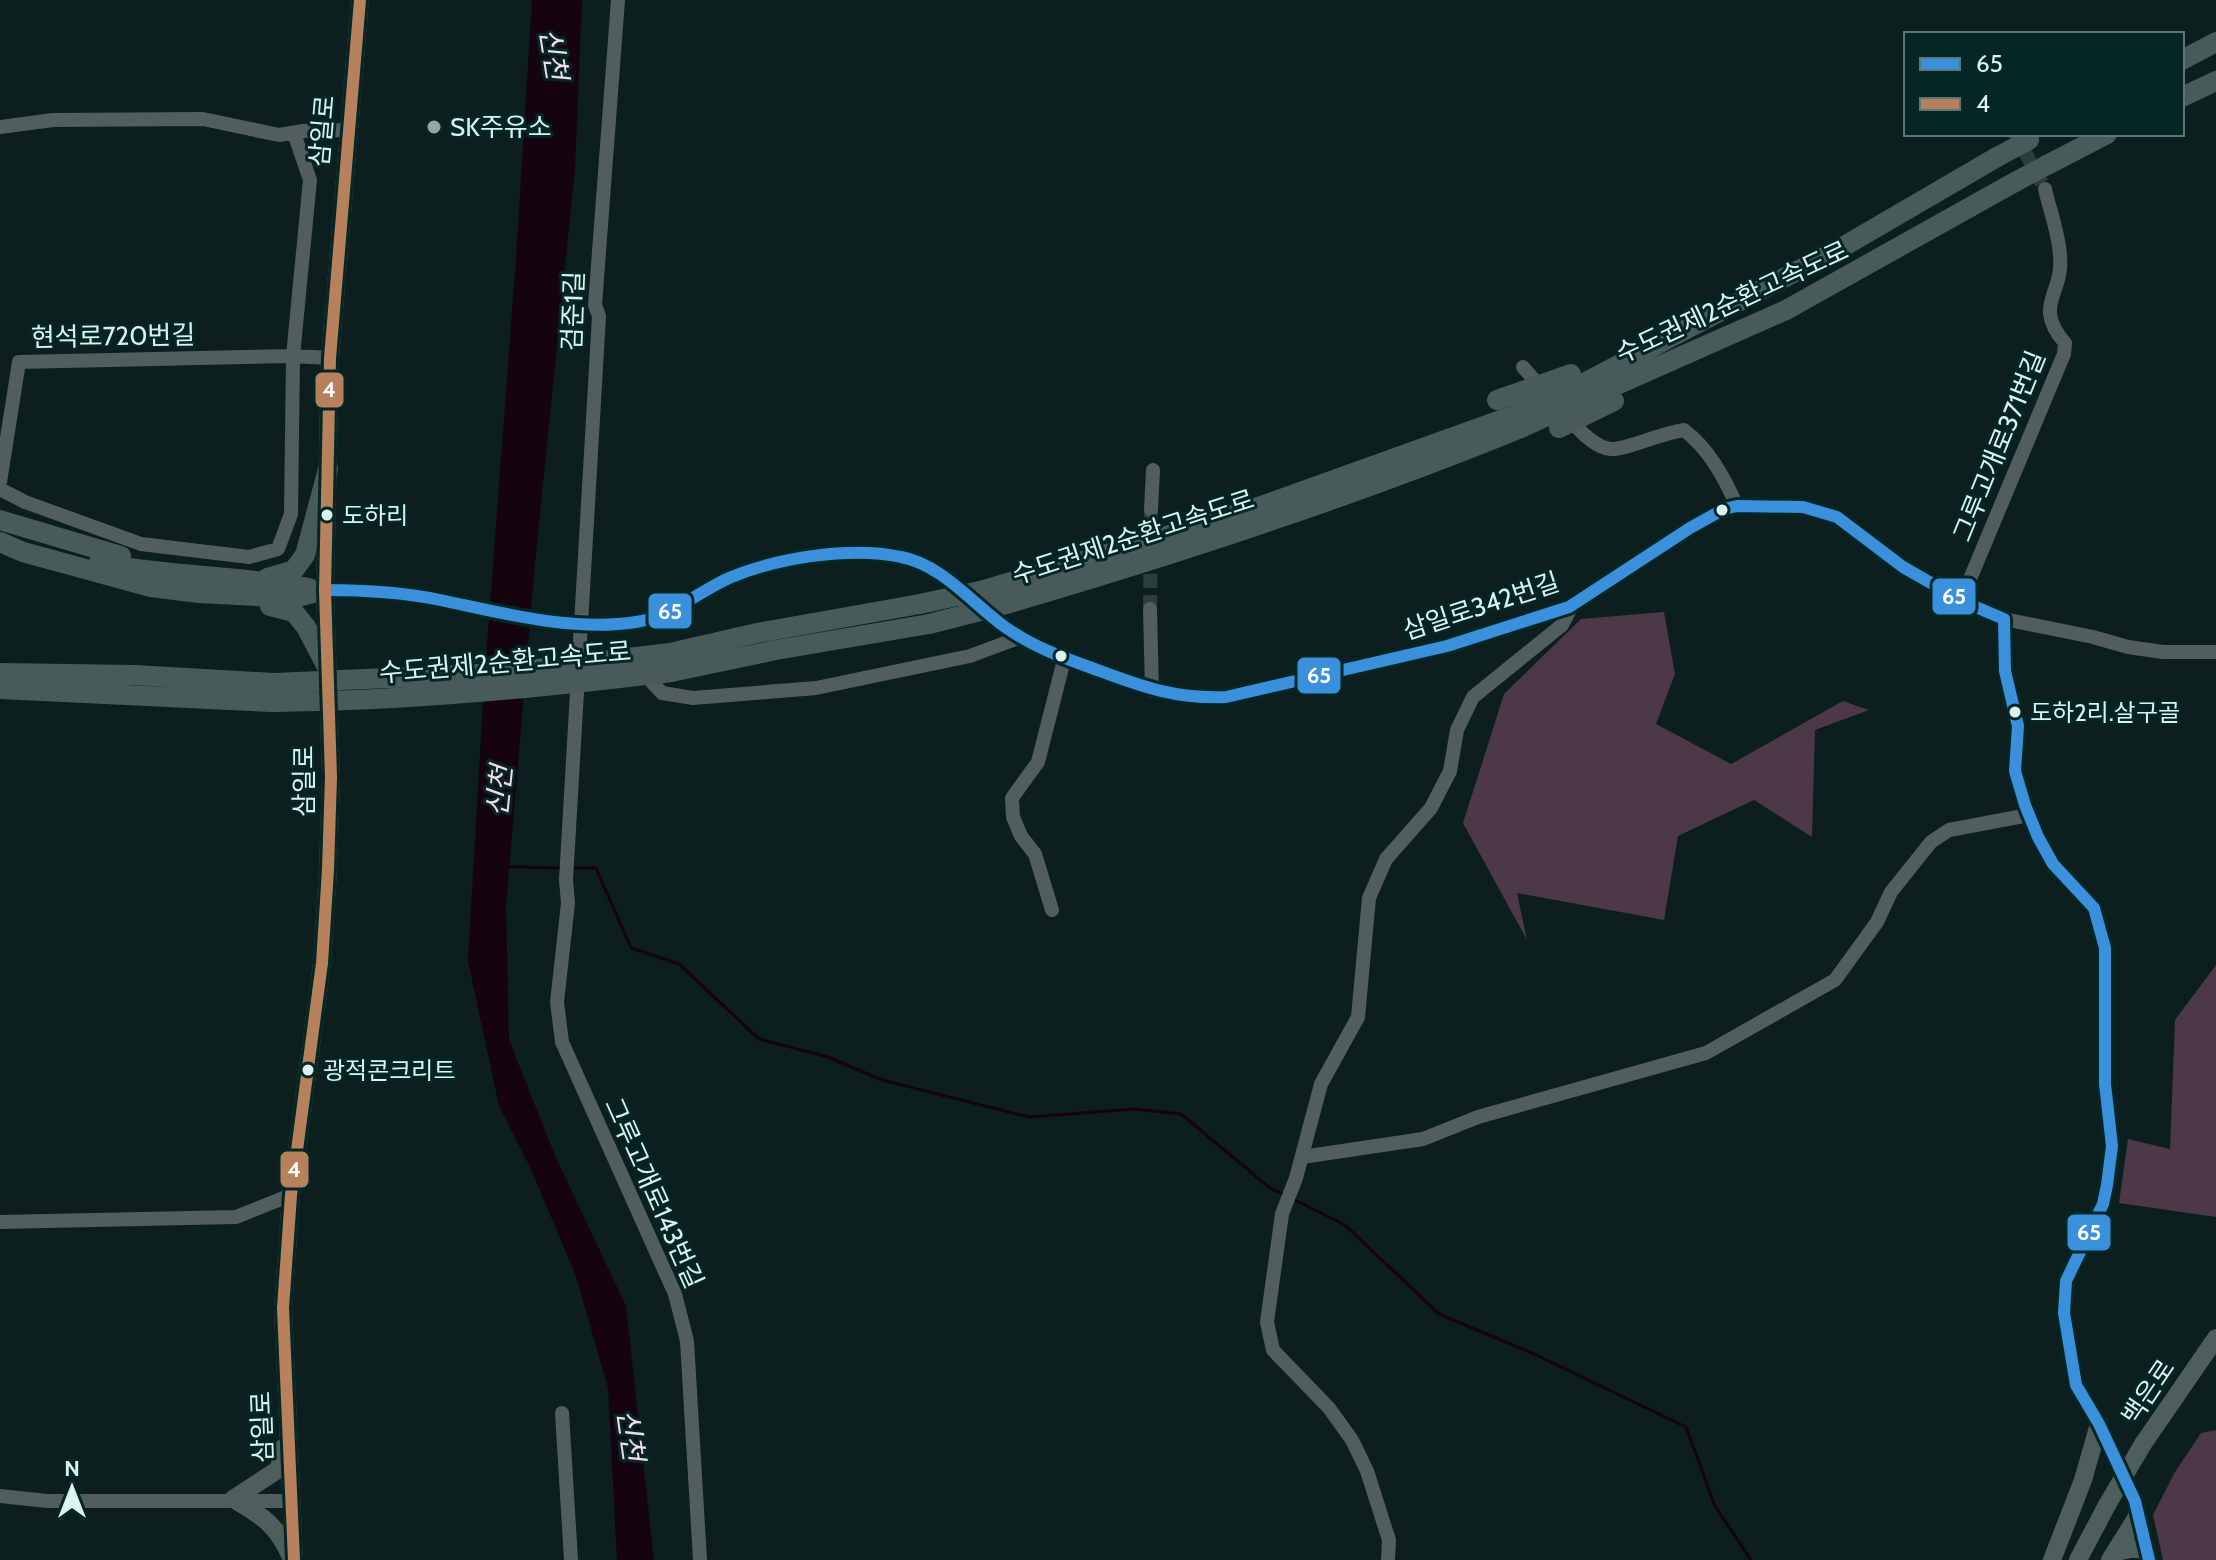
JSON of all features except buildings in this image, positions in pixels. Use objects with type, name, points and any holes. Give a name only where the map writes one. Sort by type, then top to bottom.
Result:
[{"type":"highway","points":[[2184,59],[2216,42]]},
{"type":"highway","points":[[2184,96],[2216,81]]},
{"type":"highway","name":"수도권제2순환고속도로","points":[[0,689],[273,692],[670,663],[776,650],[929,624],[996,607],[1076,584],[1423,468],[1590,389],[1786,310],[2103,136]]},
{"type":"highway","name":"수도권제2순환고속도로","points":[[1590,389],[2034,137]]},
{"type":"highway","points":[[1497,400],[1590,389]]},
{"type":"highway","points":[[1559,428],[1590,389]]},
{"type":"highway","name":"수도권제2순환고속도로","points":[[670,663],[757,633],[980,591],[1144,543],[1518,421]]},
{"type":"highway","points":[[0,542],[23,552],[151,587],[274,577],[294,570],[305,555],[328,469]]},
{"type":"highway","points":[[1144,543],[1303,484]]},
{"type":"highway","points":[[0,520],[294,612],[306,627],[326,665]]},
{"type":"highway","points":[[0,531],[35,546],[102,564],[195,583],[293,598],[325,590]]},
{"type":"highway","points":[[1076,584],[1266,536]]},
{"type":"highway","points":[[0,555],[68,577],[115,579]]},
{"type":"highway","points":[[230,580],[269,581],[325,590]]},
{"type":"highway","points":[[0,665],[135,675]]},
{"type":"highway","name":"수도권제2순환고속도로","points":[[0,673],[135,675],[273,692]]},
{"type":"main road","name":"삼일로","points":[[293,1560],[283,1308],[291,1195],[317,1005],[327,885],[331,777],[325,590],[330,358],[360,0]]},
{"type":"main road","name":"백은로","points":[[2078,1560],[2143,1444],[2216,1338]]},
{"type":"main road","points":[[2052,1560],[2083,1480],[2099,1424]]},
{"type":"main road","points":[[288,1426],[279,1469],[233,1499],[266,1520],[281,1535],[293,1560]]},
{"type":"main road","points":[[2113,1556],[2138,1515]]},
{"type":"main road","points":[[2113,1556],[2136,1548],[2148,1556]]},
{"type":"street","name":"검준1길","points":[[569,850],[577,624],[599,316],[595,305],[618,0]]},
{"type":"street","points":[[0,127],[53,120],[203,119],[279,135],[347,130]]},
{"type":"street","points":[[0,489],[25,502],[141,544],[249,557],[278,549],[291,514],[293,356],[310,180],[294,133]]},
{"type":"street","name":"그루고개로371번길","points":[[1964,602],[1970,579],[2064,354],[2065,343],[2053,329],[2049,315],[2051,295],[2060,273],[2060,255],[2045,189]]},
{"type":"street","name":"현석로720번길","points":[[0,482],[19,362],[293,356],[330,358]]},
{"type":"street","points":[[1523,367],[1575,426],[1602,447],[1613,450],[1666,432],[1684,430],[1698,441],[1726,482],[1737,506]]},
{"type":"street","points":[[1151,510],[1153,470]]},
{"type":"street","name":"삼일로342번길","points":[[325,590],[360,590],[445,601],[577,624],[633,623],[651,619],[727,579],[779,563],[852,553],[902,557],[934,571],[1021,637],[1064,660],[1152,691],[1204,697],[1226,697],[1272,688],[1447,646],[1518,625],[1573,604],[1690,528],[1724,509],[1737,506],[1803,507],[1837,517],[1903,567],[1964,602]]},
{"type":"street","points":[[1964,602],[2004,619],[2128,647],[2163,652],[2216,652]]},
{"type":"street","points":[[1388,1560],[1389,1540],[1367,1471],[1352,1440],[1329,1408],[1273,1350],[1267,1322],[1282,1214],[1296,1178],[1321,1084],[1358,1017],[1369,898],[1386,859],[1431,808],[1450,771],[1457,730],[1473,697],[1562,625],[1573,604]]},
{"type":"street","points":[[1150,609],[1152,691]]},
{"type":"street","points":[[2004,619],[2003,656],[2018,726],[2015,771],[2038,837],[2053,864],[2094,908],[2105,948],[2105,1084],[2112,1146],[2103,1204],[2066,1281],[2064,1313],[2076,1385],[2099,1424],[2135,1501],[2148,1556]]},
{"type":"street","points":[[650,680],[662,693],[693,698],[816,688],[970,656],[1021,637]]},
{"type":"street","points":[[1052,910],[1035,854],[1021,836],[1013,817],[1012,798],[1038,762],[1064,660]]},
{"type":"street","points":[[1302,1157],[1423,1139],[1478,1117],[1706,1053],[1835,980],[1877,922],[1891,892],[1931,842],[1949,830],[2029,815]]},
{"type":"street","name":"그루고개로143번길","points":[[569,850],[566,880],[568,903],[557,1002],[562,1042],[675,1294],[687,1341],[700,1560]]},
{"type":"street","points":[[0,1222],[236,1217],[291,1195]]},
{"type":"street","points":[[562,1413],[571,1560]]},
{"type":"street","points":[[0,1496],[47,1501],[291,1501]]},
{"type":"shaded area","points":[[1664,612],[1675,674],[1656,724],[1731,764],[1843,701],[1869,710],[1815,730],[1812,837],[1754,800],[1678,836],[1664,920],[1517,893],[1527,940],[1463,823],[1504,694],[1581,619]]},
{"type":"shaded area","points":[[2216,965],[2216,1217],[2119,1203],[2128,1139],[2170,1149],[2175,1020]]},
{"type":"shaded area","points":[[2216,1430],[2216,1560],[2163,1560],[2153,1515],[2175,1472],[2201,1433]]},
{"type":"water","name":"신천","points":[[532,0],[582,0],[575,168],[535,563],[506,905],[509,1040],[556,1158],[626,1306],[654,1560],[617,1560],[608,1388],[576,1276],[530,1167],[499,1106],[468,961]]},
{"type":"waterway","points":[[507,867],[563,868]]},
{"type":"waterway","points":[[571,868],[596,868],[631,948],[679,964],[759,1039],[828,1057],[882,1080],[1029,1117],[1135,1109],[1181,1114],[1270,1188],[1283,1194]]},
{"type":"waterway","points":[[1293,1199],[1345,1225],[1439,1314],[1534,1354],[1686,1427],[1715,1506],[1751,1560]]},
{"type":"tunnel","points":[[2016,136],[2045,189]]},
{"type":"tunnel","points":[[1150,609],[1151,510]]},
{"type":"transit line","name":"4","points":[[294,1560],[283,1308],[291,1195],[322,963],[328,870],[331,777],[325,590],[330,358],[360,0]]},
{"type":"transit line","name":"65","points":[[325,590],[397,593],[538,620],[612,624],[661,615],[729,578],[769,565],[814,556],[881,554],[916,561],[930,568],[1005,627],[1058,655],[1158,690],[1190,696],[1226,697],[1447,646],[1569,607],[1724,509],[1737,506],[1803,507],[1837,517],[1903,567],[1964,602],[2004,619],[2005,671],[2018,726],[2015,771],[2025,805],[2053,864],[2094,908],[2105,948],[2105,1084],[2112,1146],[2103,1204],[2066,1281],[2064,1313],[2076,1385],[2099,1424],[2135,1501],[2149,1560]]},
{"type":"place","name":"SK주유소","points":[[434,127]]},
{"type":"place","name":"도하리","points":[[327,515]]},
{"type":"place","name":"도하2리.살구골","points":[[2015,712]]},
{"type":"place","name":"광적콘크리트","points":[[308,1070]]}]
